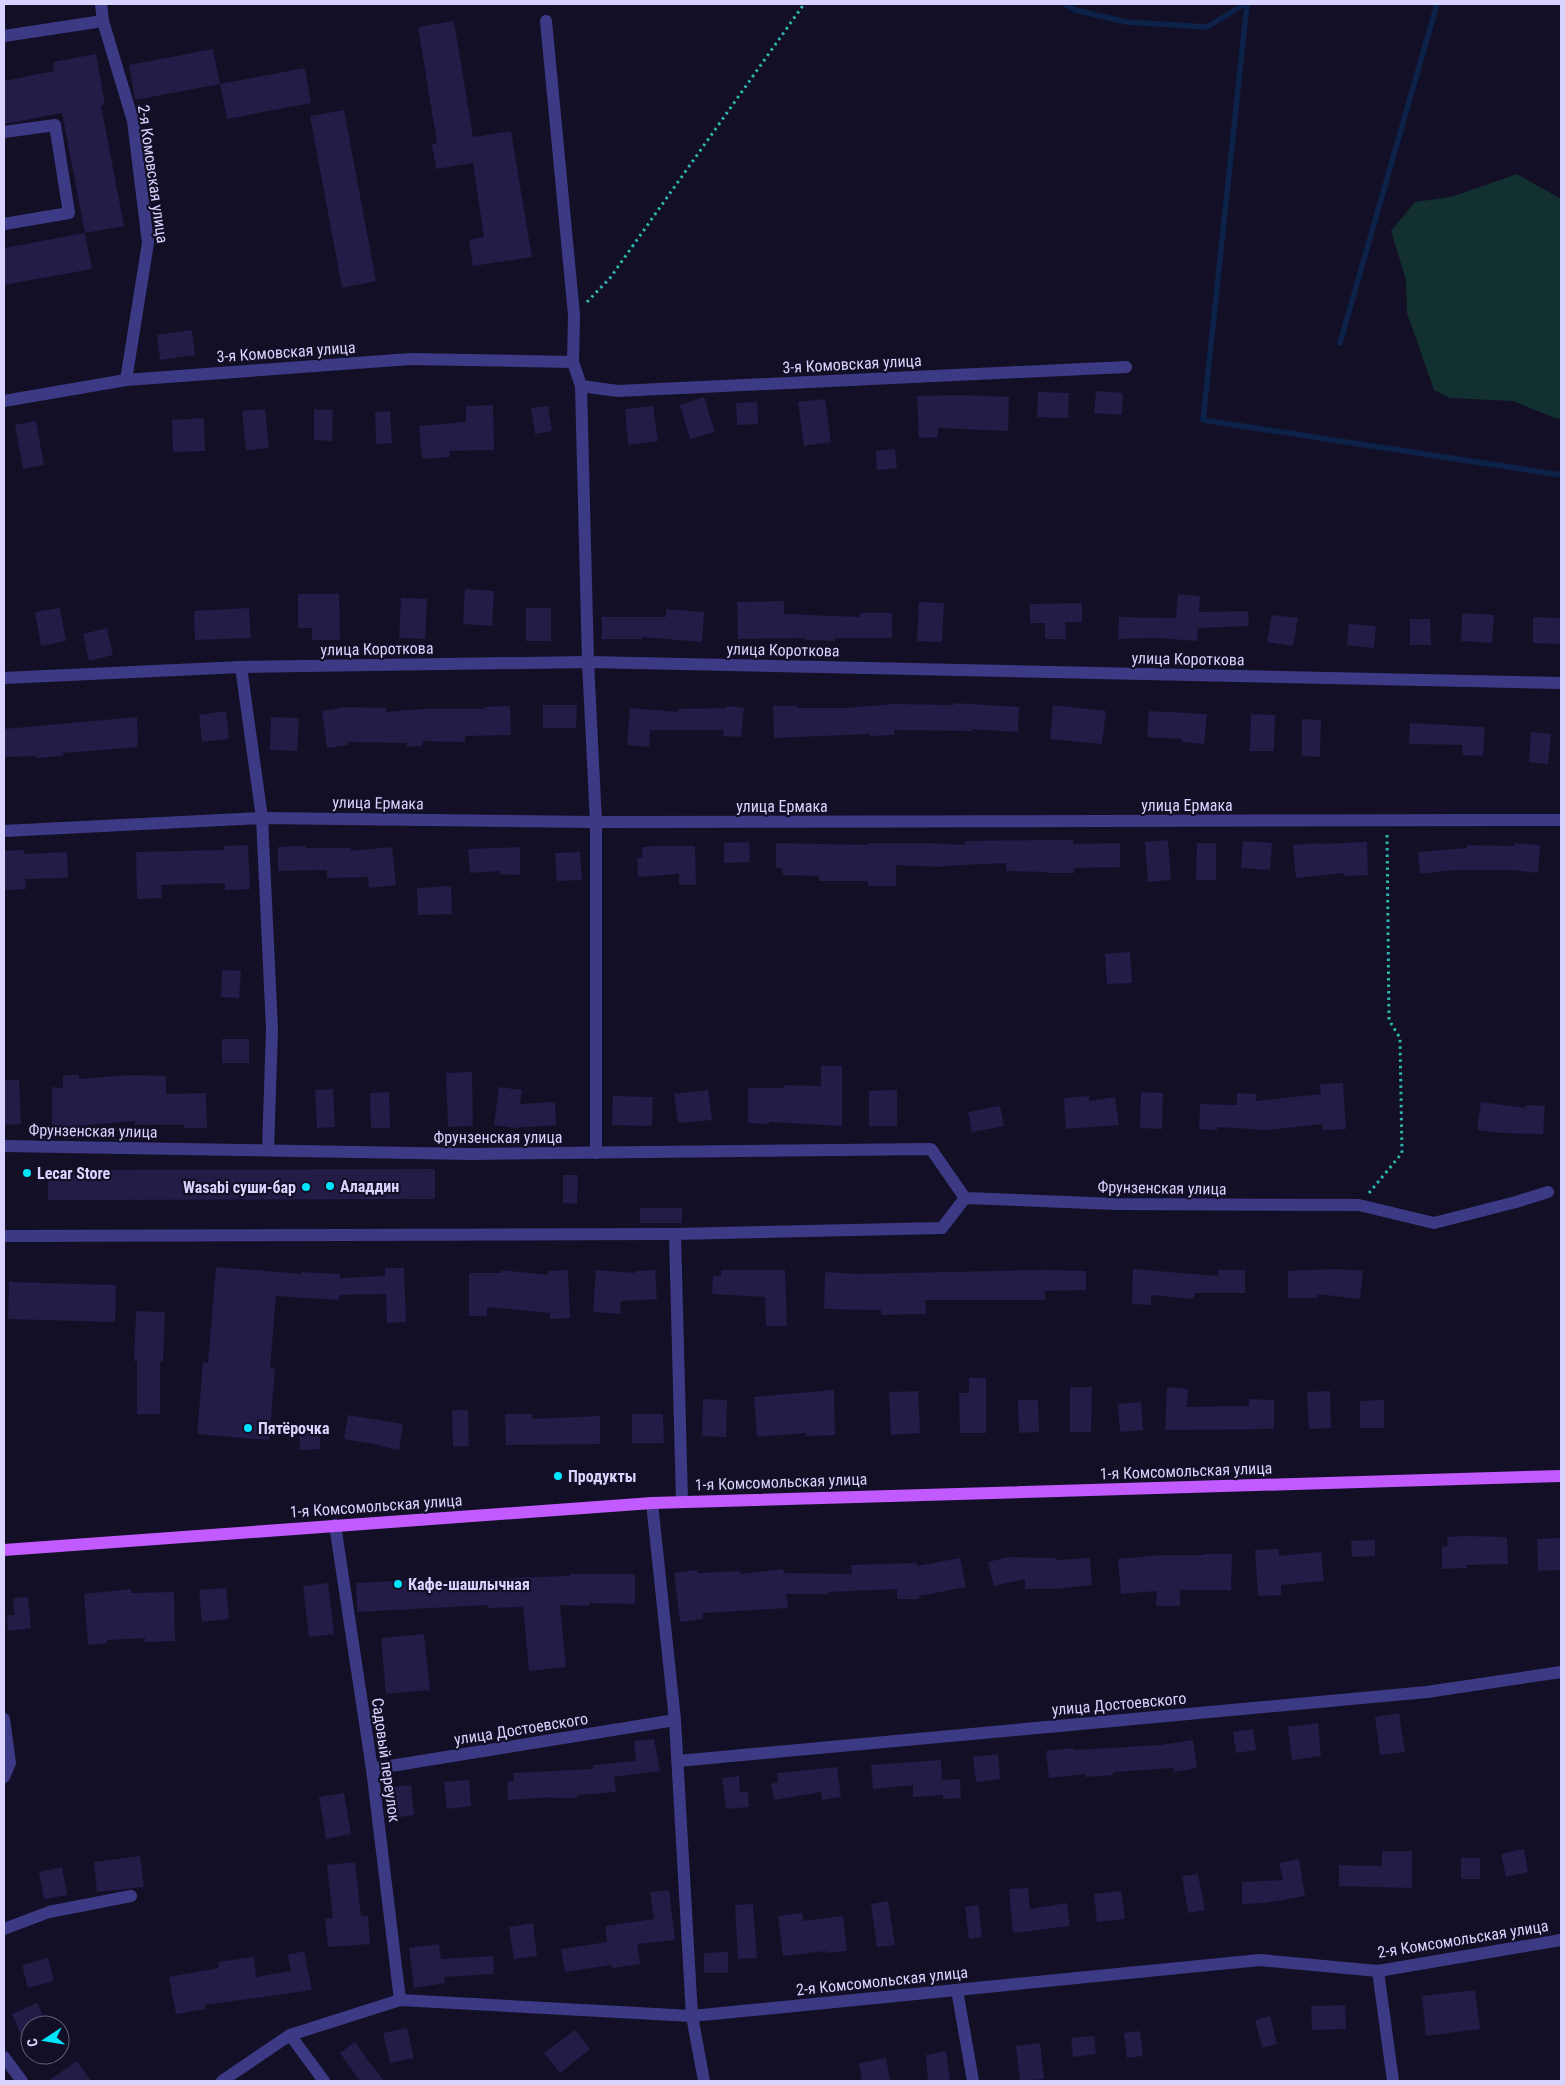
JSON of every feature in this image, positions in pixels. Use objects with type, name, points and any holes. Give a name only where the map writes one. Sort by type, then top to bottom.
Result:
[{"type":"main road","name":"1-я Комсомольская улица","points":[[4,1550],[682,1501],[1561,1476]]},
{"type":"street","name":"2-я Комовская улица","points":[[101,4],[104,21],[133,122],[148,243],[126,380]]},
{"type":"street","points":[[4,36],[104,21]]},
{"type":"street","points":[[546,21],[574,315],[573,362],[581,386],[588,662],[596,822],[596,1154]]},
{"type":"street","points":[[4,132],[55,125],[69,213],[4,224]]},
{"type":"street","name":"3-я Комовская улица","points":[[4,400],[126,380],[410,359],[573,362]]},
{"type":"street","name":"3-я Комовская улица","points":[[581,386],[618,391],[1126,367]]},
{"type":"street","name":"улица Короткова","points":[[4,678],[241,667],[588,662],[1561,683]]},
{"type":"street","points":[[241,667],[262,818],[272,1029],[268,1150]]},
{"type":"street","name":"улица Ермака","points":[[4,831],[262,818],[596,822],[1561,820]]},
{"type":"street","name":"Фрунзенская улица","points":[[4,1146],[471,1154],[596,1154],[931,1148],[966,1198],[1116,1204],[1359,1205],[1434,1224],[1548,1192]]},
{"type":"street","points":[[4,1236],[675,1234],[942,1228],[966,1198]]},
{"type":"street","points":[[675,1234],[682,1501]]},
{"type":"street","points":[[652,1503],[675,1720],[692,2016],[704,2081]]},
{"type":"street","name":"Садовый переулок","points":[[335,1525],[372,1769],[400,2000]]},
{"type":"street","name":"улица Достоевского","points":[[678,1761],[1418,1693],[1561,1672]]},
{"type":"street","points":[[4,1719],[10,1763],[4,1777]]},
{"type":"street","name":"улица Достоевского","points":[[372,1769],[675,1720]]},
{"type":"street","points":[[4,1929],[49,1912],[131,1896]]},
{"type":"street","name":"2-я Комсомольская улица","points":[[222,2081],[290,2036],[400,2000],[692,2016],[1260,1960],[1378,1971],[1561,1940]]},
{"type":"street","points":[[1378,1971],[1393,2081]]},
{"type":"street","points":[[957,1990],[973,2081]]},
{"type":"street","points":[[290,2036],[324,2081]]},
{"type":"street","points":[[4,2057],[22,2081]]},
{"type":"path","points":[[574,315],[610,278],[804,4]]},
{"type":"path","points":[[1359,1205],[1402,1153],[1400,1038],[1389,1020],[1387,821]]},
{"type":"green space","points":[[1517,174],[1561,199],[1561,419],[1513,401],[1450,398],[1434,390],[1407,313],[1406,280],[1391,231],[1415,202],[1451,197]]},
{"type":"building","points":[[454,21],[473,137],[511,131],[532,257],[473,266],[469,240],[484,237],[473,163],[436,169],[432,144],[437,143],[418,27]]},
{"type":"building","points":[[213,49],[220,84],[135,100],[129,65]]},
{"type":"building","points":[[96,54],[105,105],[101,105],[124,226],[85,233],[62,113],[4,124],[4,81],[54,71],[53,62]]},
{"type":"building","points":[[305,68],[311,103],[227,119],[220,84]]},
{"type":"building","points":[[344,110],[376,281],[342,288],[310,116]]},
{"type":"building","points":[[85,233],[92,269],[4,285],[4,248]]},
{"type":"building","points":[[192,330],[195,355],[160,360],[157,335]]},
{"type":"building","points":[[1096,391],[1123,393],[1122,415],[1094,413]]},
{"type":"building","points":[[1038,392],[1069,393],[1068,418],[1037,417]]},
{"type":"building","points":[[917,396],[1009,397],[1008,431],[938,428],[938,437],[919,438]]},
{"type":"building","points":[[704,397],[715,432],[690,439],[680,405]]},
{"type":"building","points":[[825,399],[831,442],[804,446],[798,402]]},
{"type":"building","points":[[757,402],[758,424],[737,425],[736,403]]},
{"type":"building","points":[[493,405],[494,450],[449,451],[450,457],[422,459],[419,426],[466,422],[466,406]]},
{"type":"building","points":[[548,406],[552,431],[535,434],[531,408]]},
{"type":"building","points":[[653,406],[658,441],[628,445],[625,409]]},
{"type":"building","points":[[265,409],[269,448],[246,450],[242,411]]},
{"type":"building","points":[[314,409],[333,410],[332,441],[314,440]]},
{"type":"building","points":[[390,411],[392,443],[376,444],[375,412]]},
{"type":"building","points":[[204,418],[205,451],[173,452],[172,420]]},
{"type":"building","points":[[36,421],[44,465],[23,469],[15,425]]},
{"type":"building","points":[[895,449],[897,468],[877,470],[876,451]]},
{"type":"building","points":[[465,589],[494,591],[492,626],[463,624]]},
{"type":"building","points":[[298,594],[339,594],[340,640],[312,640],[312,628],[298,628]]},
{"type":"building","points":[[1178,594],[1200,596],[1199,612],[1248,611],[1249,626],[1198,628],[1197,641],[1155,638],[1118,639],[1119,617],[1176,618]]},
{"type":"building","points":[[401,598],[427,599],[425,639],[399,638]]},
{"type":"building","points":[[784,601],[784,614],[860,617],[860,613],[892,613],[892,638],[835,638],[835,641],[805,640],[805,638],[738,639],[737,602]]},
{"type":"building","points":[[919,602],[944,603],[942,642],[917,641]]},
{"type":"building","points":[[1082,603],[1082,622],[1065,622],[1066,639],[1045,639],[1045,623],[1030,623],[1030,604]]},
{"type":"building","points":[[60,608],[66,641],[41,646],[35,612]]},
{"type":"building","points":[[249,608],[251,638],[195,640],[194,611]]},
{"type":"building","points":[[526,608],[551,608],[551,641],[526,641]]},
{"type":"building","points":[[666,609],[704,612],[702,642],[642,637],[642,639],[602,639],[602,617],[666,617]]},
{"type":"building","points":[[1462,613],[1494,615],[1492,643],[1461,641]]},
{"type":"building","points":[[1272,615],[1298,618],[1293,646],[1267,642]]},
{"type":"building","points":[[1533,617],[1561,618],[1561,644],[1533,643]]},
{"type":"building","points":[[1410,619],[1430,619],[1431,645],[1410,645]]},
{"type":"building","points":[[1349,624],[1376,626],[1374,648],[1347,645]]},
{"type":"building","points":[[107,628],[113,655],[89,661],[83,634]]},
{"type":"building","points":[[954,703],[1019,707],[1018,732],[972,729],[972,731],[894,730],[895,735],[870,736],[870,734],[774,738],[773,706],[845,708],[893,704],[954,705]]},
{"type":"building","points":[[543,705],[577,705],[576,728],[543,728]]},
{"type":"building","points":[[1053,705],[1106,711],[1102,744],[1050,739]]},
{"type":"building","points":[[510,706],[511,735],[465,736],[465,742],[422,741],[422,746],[407,747],[407,743],[348,742],[348,745],[327,748],[322,711],[345,707],[386,708],[386,712],[422,709],[485,709],[484,707]]},
{"type":"building","points":[[726,706],[744,708],[741,737],[723,736],[724,730],[650,730],[649,747],[627,745],[630,708],[678,712],[678,709],[726,708]]},
{"type":"building","points":[[226,711],[229,739],[202,742],[199,715]]},
{"type":"building","points":[[1149,711],[1207,714],[1204,744],[1182,742],[1182,739],[1147,737]]},
{"type":"building","points":[[1251,714],[1275,715],[1274,751],[1250,751]]},
{"type":"building","points":[[137,717],[138,747],[63,753],[63,756],[36,758],[36,756],[4,757],[4,729]]},
{"type":"building","points":[[271,717],[299,718],[297,751],[270,750]]},
{"type":"building","points":[[1302,719],[1321,720],[1320,757],[1302,756]]},
{"type":"building","points":[[1410,723],[1485,727],[1483,756],[1462,755],[1462,745],[1409,744]]},
{"type":"building","points":[[1531,732],[1551,734],[1548,764],[1529,762]]},
{"type":"building","points":[[1073,840],[1073,844],[1120,843],[1120,867],[1074,868],[1074,873],[1048,873],[1006,871],[1006,863],[943,867],[896,865],[896,886],[868,886],[868,881],[819,881],[819,876],[782,875],[782,868],[776,868],[776,843],[868,845],[868,843],[927,843],[965,845],[965,841]]},
{"type":"building","points":[[1168,840],[1171,880],[1148,882],[1145,842]]},
{"type":"building","points":[[1243,841],[1272,843],[1270,870],[1241,868]]},
{"type":"building","points":[[749,842],[750,862],[724,863],[724,843]]},
{"type":"building","points":[[1367,842],[1368,875],[1344,876],[1344,873],[1296,878],[1293,845]]},
{"type":"building","points":[[1197,843],[1216,843],[1216,880],[1196,880]]},
{"type":"building","points":[[1514,843],[1540,845],[1538,873],[1512,870],[1454,870],[1420,874],[1418,852],[1467,848],[1467,845],[1514,846]]},
{"type":"building","points":[[248,845],[250,889],[225,890],[225,883],[161,885],[162,898],[137,899],[136,852],[224,850],[224,846]]},
{"type":"building","points":[[306,846],[306,848],[350,848],[350,851],[392,847],[396,885],[369,888],[368,877],[327,878],[327,870],[278,871],[278,847]]},
{"type":"building","points":[[695,846],[696,885],[679,885],[679,874],[638,877],[637,858],[643,858],[642,847]]},
{"type":"building","points":[[520,847],[520,875],[500,874],[500,871],[470,873],[468,849]]},
{"type":"building","points":[[24,850],[25,854],[67,852],[68,878],[25,879],[26,889],[4,890],[5,851]]},
{"type":"building","points":[[580,852],[582,880],[557,881],[555,853]]},
{"type":"building","points":[[451,886],[452,914],[418,915],[417,888]]},
{"type":"building","points":[[1130,952],[1132,983],[1107,984],[1105,954]]},
{"type":"building","points":[[222,970],[241,971],[239,998],[221,997]]},
{"type":"building","points":[[222,1039],[249,1039],[249,1063],[222,1063]]},
{"type":"building","points":[[821,1066],[842,1066],[842,1126],[769,1122],[769,1124],[748,1123],[748,1088],[784,1088],[784,1085],[821,1086]]},
{"type":"building","points":[[472,1072],[473,1126],[448,1127],[446,1073]]},
{"type":"building","points":[[63,1075],[79,1075],[79,1079],[128,1075],[166,1076],[166,1094],[206,1093],[207,1128],[184,1128],[184,1125],[134,1125],[135,1121],[79,1126],[52,1126],[52,1087],[63,1088]]},
{"type":"building","points":[[4,1080],[19,1080],[21,1124],[4,1125]]},
{"type":"building","points":[[1343,1083],[1346,1129],[1323,1130],[1322,1124],[1267,1130],[1217,1127],[1217,1130],[1199,1129],[1200,1104],[1237,1105],[1237,1093],[1257,1094],[1256,1101],[1321,1094],[1320,1084]]},
{"type":"building","points":[[499,1087],[522,1090],[520,1104],[555,1102],[556,1125],[513,1128],[494,1125]]},
{"type":"building","points":[[333,1089],[335,1127],[317,1128],[315,1090]]},
{"type":"building","points":[[708,1090],[712,1120],[678,1123],[674,1094]]},
{"type":"building","points":[[897,1090],[897,1126],[869,1126],[869,1091]]},
{"type":"building","points":[[389,1092],[390,1128],[371,1128],[370,1093]]},
{"type":"building","points":[[1141,1092],[1163,1093],[1162,1129],[1140,1128]]},
{"type":"building","points":[[613,1096],[653,1097],[652,1126],[612,1125]]},
{"type":"building","points":[[1089,1096],[1089,1101],[1115,1097],[1119,1125],[1066,1129],[1064,1098]]},
{"type":"building","points":[[1481,1102],[1525,1108],[1526,1105],[1545,1106],[1543,1134],[1499,1133],[1477,1130]]},
{"type":"building","points":[[1000,1106],[1004,1126],[972,1132],[968,1112]]},
{"type":"building","points":[[435,1169],[435,1199],[48,1200],[48,1170]]},
{"type":"building","points":[[563,1175],[578,1175],[577,1204],[563,1203]]},
{"type":"building","points":[[640,1208],[682,1208],[682,1223],[640,1223]]},
{"type":"building","points":[[216,1267],[302,1274],[302,1272],[340,1274],[340,1278],[385,1276],[385,1268],[404,1268],[406,1322],[387,1323],[386,1294],[339,1295],[339,1300],[276,1296],[270,1368],[275,1369],[269,1440],[197,1434],[203,1362],[208,1363]]},
{"type":"building","points":[[1133,1269],[1218,1276],[1218,1270],[1245,1270],[1245,1293],[1195,1293],[1194,1299],[1151,1295],[1151,1305],[1132,1304]]},
{"type":"building","points":[[1336,1269],[1363,1271],[1360,1299],[1317,1294],[1317,1298],[1288,1298],[1288,1271]]},
{"type":"building","points":[[501,1270],[548,1275],[547,1271],[568,1270],[570,1318],[550,1319],[550,1313],[487,1307],[487,1316],[469,1316],[469,1273],[501,1273]]},
{"type":"building","points":[[596,1270],[635,1273],[635,1271],[655,1270],[657,1299],[621,1301],[620,1314],[593,1312]]},
{"type":"building","points":[[721,1270],[785,1270],[787,1326],[766,1326],[765,1297],[712,1294],[713,1276],[721,1276]]},
{"type":"building","points":[[1044,1270],[1086,1271],[1086,1290],[1045,1291],[1045,1300],[925,1300],[926,1314],[881,1315],[881,1310],[824,1309],[825,1272],[857,1274]]},
{"type":"building","points":[[9,1282],[116,1285],[115,1322],[8,1319]]},
{"type":"building","points":[[136,1311],[165,1312],[163,1362],[160,1362],[160,1414],[137,1414],[137,1361],[134,1361]]},
{"type":"building","points":[[969,1378],[986,1378],[986,1433],[960,1433],[959,1393],[969,1393]]},
{"type":"building","points":[[1070,1387],[1092,1387],[1091,1432],[1070,1432]]},
{"type":"building","points":[[1167,1387],[1188,1389],[1187,1407],[1249,1406],[1249,1399],[1274,1400],[1274,1429],[1165,1430]]},
{"type":"building","points":[[834,1390],[835,1435],[806,1436],[806,1433],[757,1437],[754,1397]]},
{"type":"building","points":[[918,1391],[920,1433],[891,1435],[889,1392]]},
{"type":"building","points":[[1330,1391],[1331,1428],[1309,1429],[1307,1392]]},
{"type":"building","points":[[703,1399],[727,1400],[726,1437],[702,1436]]},
{"type":"building","points":[[1018,1400],[1038,1400],[1039,1432],[1019,1433]]},
{"type":"building","points":[[1384,1400],[1384,1428],[1360,1428],[1360,1401]]},
{"type":"building","points":[[1141,1402],[1143,1430],[1120,1432],[1118,1404]]},
{"type":"building","points":[[452,1410],[468,1410],[469,1446],[453,1447]]},
{"type":"building","points":[[505,1414],[532,1414],[533,1419],[600,1416],[600,1444],[506,1445]]},
{"type":"building","points":[[632,1414],[663,1414],[664,1443],[632,1443]]},
{"type":"building","points":[[348,1415],[403,1424],[399,1450],[344,1439]]},
{"type":"building","points":[[320,1425],[320,1449],[300,1450],[299,1426]]},
{"type":"building","points":[[1447,1537],[1507,1537],[1508,1564],[1466,1565],[1467,1568],[1442,1569],[1442,1547],[1448,1546]]},
{"type":"building","points":[[1561,1538],[1561,1570],[1538,1571],[1537,1539]]},
{"type":"building","points":[[1375,1540],[1375,1556],[1352,1557],[1351,1541]]},
{"type":"building","points":[[1279,1549],[1279,1556],[1321,1552],[1324,1581],[1281,1585],[1281,1595],[1258,1596],[1255,1550]]},
{"type":"building","points":[[1232,1554],[1231,1590],[1180,1590],[1180,1606],[1156,1606],[1157,1591],[1121,1594],[1118,1559],[1161,1555]]},
{"type":"building","points":[[1008,1557],[1056,1558],[1056,1560],[1090,1558],[1092,1585],[1055,1589],[1025,1589],[1025,1579],[994,1586],[988,1562]]},
{"type":"building","points":[[960,1558],[966,1587],[919,1596],[919,1599],[897,1599],[897,1589],[828,1592],[828,1594],[786,1594],[788,1608],[702,1613],[703,1619],[680,1622],[674,1573],[697,1570],[698,1573],[740,1571],[740,1574],[783,1569],[784,1573],[852,1574],[851,1565],[917,1563],[917,1566]]},
{"type":"building","points":[[570,1574],[635,1574],[635,1604],[589,1603],[589,1606],[560,1605],[566,1667],[529,1671],[523,1607],[488,1608],[488,1605],[357,1612],[356,1583],[410,1580],[476,1581],[476,1579],[570,1576]]},
{"type":"building","points":[[328,1583],[334,1634],[309,1637],[303,1586]]},
{"type":"building","points":[[226,1588],[229,1619],[202,1622],[199,1590]]},
{"type":"building","points":[[131,1589],[131,1593],[174,1592],[175,1641],[145,1642],[145,1638],[107,1640],[107,1643],[88,1645],[84,1594]]},
{"type":"building","points":[[28,1597],[31,1628],[8,1631],[7,1615],[14,1615],[13,1598]]},
{"type":"building","points":[[424,1634],[430,1690],[386,1694],[381,1638]]},
{"type":"building","points":[[1399,1713],[1405,1752],[1380,1755],[1375,1717]]},
{"type":"building","points":[[1318,1723],[1321,1756],[1292,1760],[1288,1727]]},
{"type":"building","points":[[1253,1729],[1256,1750],[1236,1753],[1233,1732]]},
{"type":"building","points":[[654,1739],[660,1771],[614,1777],[616,1792],[577,1795],[577,1798],[554,1797],[508,1800],[507,1782],[514,1781],[513,1773],[593,1769],[593,1765],[636,1761],[634,1741]]},
{"type":"building","points":[[1193,1740],[1197,1768],[1174,1772],[1174,1768],[1113,1772],[1113,1775],[1085,1777],[1085,1774],[1049,1778],[1046,1751],[1073,1748],[1074,1750],[1161,1745]]},
{"type":"building","points":[[998,1754],[1000,1779],[976,1782],[973,1757]]},
{"type":"building","points":[[941,1760],[942,1780],[960,1779],[961,1798],[943,1799],[943,1795],[913,1797],[913,1785],[873,1789],[871,1765]]},
{"type":"building","points":[[837,1767],[841,1797],[822,1800],[821,1792],[774,1800],[771,1784],[778,1782],[777,1773]]},
{"type":"building","points":[[739,1776],[740,1792],[748,1792],[749,1807],[726,1809],[722,1778]]},
{"type":"building","points":[[469,1780],[471,1806],[447,1809],[444,1782]]},
{"type":"building","points":[[411,1785],[414,1815],[393,1818],[391,1804],[385,1805],[383,1788]]},
{"type":"building","points":[[344,1793],[351,1834],[326,1839],[319,1797]]},
{"type":"building","points":[[1524,1849],[1528,1872],[1506,1877],[1501,1854]]},
{"type":"building","points":[[1382,1851],[1412,1851],[1412,1888],[1339,1886],[1339,1865],[1382,1866]]},
{"type":"building","points":[[140,1856],[144,1887],[97,1892],[94,1862]]},
{"type":"building","points":[[1461,1858],[1480,1858],[1480,1879],[1461,1879]]},
{"type":"building","points":[[1299,1859],[1305,1896],[1265,1903],[1242,1904],[1242,1882],[1283,1880],[1279,1863]]},
{"type":"building","points":[[355,1862],[361,1916],[368,1916],[370,1944],[328,1947],[325,1919],[333,1918],[327,1865]]},
{"type":"building","points":[[62,1867],[67,1895],[44,1899],[39,1872]]},
{"type":"building","points":[[1198,1874],[1205,1910],[1188,1913],[1182,1876]]},
{"type":"building","points":[[1028,1888],[1030,1909],[1067,1903],[1070,1926],[1013,1933],[1009,1889]]},
{"type":"building","points":[[669,1890],[675,1940],[637,1944],[640,1964],[612,1968],[611,1965],[565,1972],[561,1949],[607,1942],[605,1926],[654,1919],[650,1892]]},
{"type":"building","points":[[1121,1891],[1125,1919],[1097,1922],[1094,1894]]},
{"type":"building","points":[[888,1901],[895,1945],[877,1947],[871,1904]]},
{"type":"building","points":[[753,1904],[757,1958],[738,1959],[735,1905]]},
{"type":"building","points":[[978,1905],[982,1937],[969,1939],[965,1907]]},
{"type":"building","points":[[802,1913],[803,1921],[843,1916],[847,1951],[827,1953],[826,1951],[783,1956],[778,1916]]},
{"type":"building","points":[[533,1923],[537,1956],[514,1959],[509,1927]]},
{"type":"building","points":[[439,1944],[441,1959],[493,1956],[494,1974],[444,1977],[445,1983],[414,1988],[409,1948]]},
{"type":"building","points":[[304,1951],[312,1990],[205,2005],[206,2009],[176,2014],[169,1977],[219,1968],[218,1962],[254,1957],[256,1977],[291,1971],[288,1955]]},
{"type":"building","points":[[728,1952],[728,1973],[704,1973],[704,1953]]},
{"type":"building","points":[[48,1958],[54,1981],[28,1988],[22,1965]]},
{"type":"building","points":[[1475,1990],[1480,2029],[1426,2036],[1422,1996]]},
{"type":"building","points":[[37,2003],[42,2015],[20,2015],[20,2032],[12,2014]]},
{"type":"building","points":[[1345,2005],[1346,2029],[1312,2030],[1311,2006]]},
{"type":"building","points":[[1270,2016],[1277,2044],[1262,2048],[1255,2020]]},
{"type":"building","points":[[407,2028],[414,2058],[390,2063],[383,2033]]},
{"type":"building","points":[[575,2030],[590,2049],[560,2073],[544,2053]]},
{"type":"building","points":[[1140,2031],[1143,2056],[1127,2058],[1124,2033]]},
{"type":"building","points":[[1094,2036],[1096,2054],[1073,2057],[1071,2038]]},
{"type":"building","points":[[355,2042],[384,2081],[360,2081],[340,2053]]},
{"type":"building","points":[[1040,2043],[1044,2079],[1020,2081],[1016,2046]]},
{"type":"building","points":[[946,2051],[950,2081],[928,2081],[926,2055]]},
{"type":"building","points":[[886,2058],[890,2081],[862,2081],[859,2063]]},
{"type":"building","points":[[77,2061],[91,2081],[48,2081]]},
{"type":"waterway","points":[[1065,4],[1075,10],[1126,22],[1207,27],[1245,4]]},
{"type":"waterway","points":[[1247,4],[1203,420],[1561,475]]},
{"type":"waterway","points":[[1340,343],[1437,4]]},
{"type":"place","name":"Lecar Store","points":[[27,1173]]},
{"type":"place","name":"Аладдин","points":[[330,1186]]},
{"type":"place","name":"Wasabi суши-бар","points":[[306,1187]]},
{"type":"place","name":"Пятёрочка","points":[[248,1428]]},
{"type":"place","name":"Продукты","points":[[558,1476]]},
{"type":"place","name":"Кафе-шашлычная","points":[[398,1584]]}]
